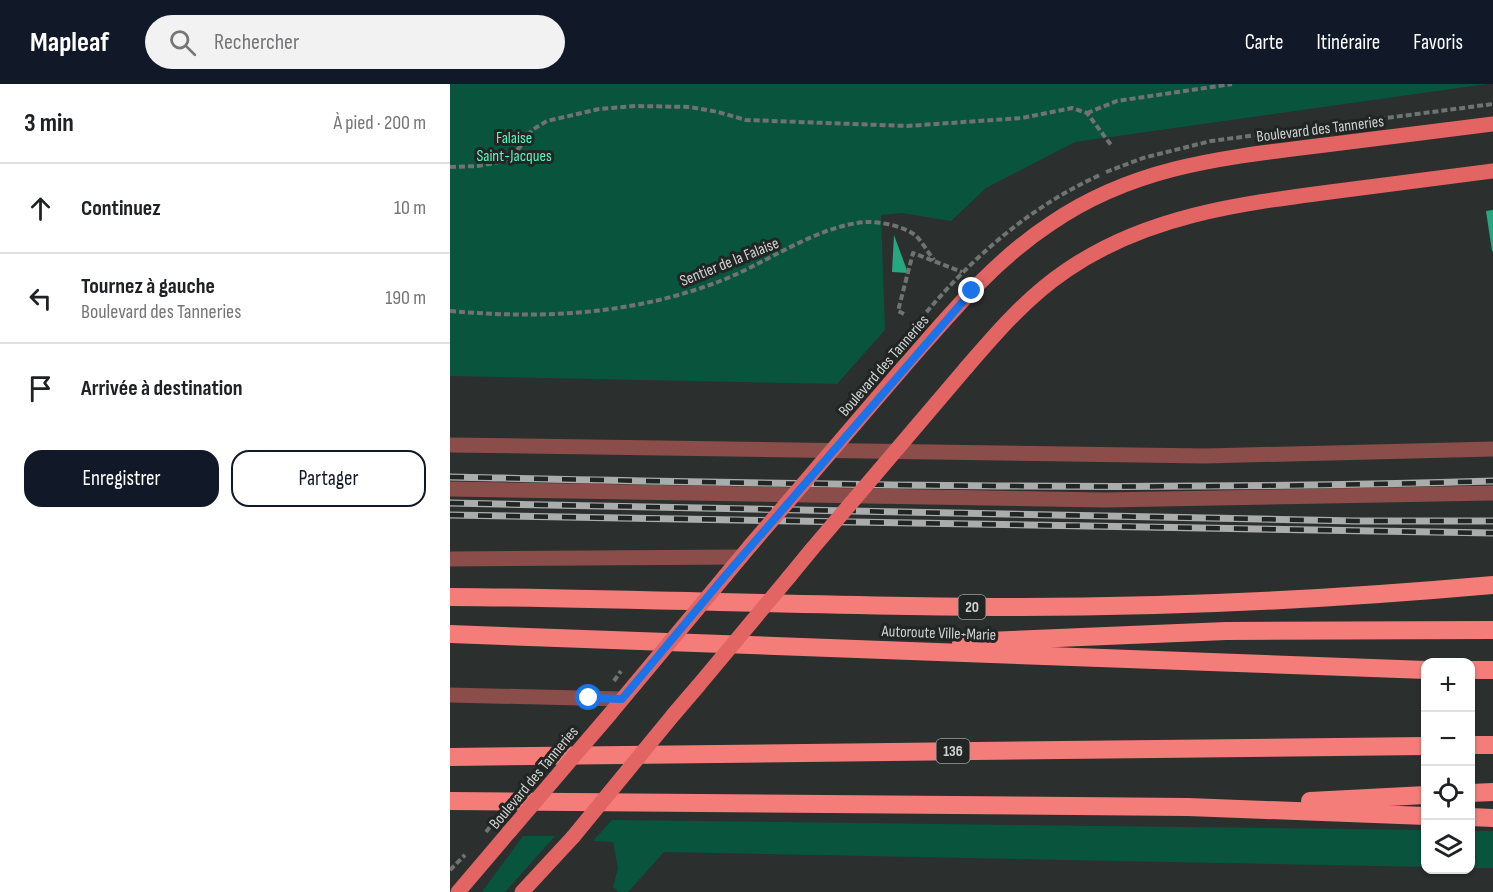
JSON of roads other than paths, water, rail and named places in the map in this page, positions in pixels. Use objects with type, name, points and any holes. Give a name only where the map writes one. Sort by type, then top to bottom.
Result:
[{"type":"highway","name":"20","points":[[450,597],[930,606],[1110,606],[1262,602],[1493,585]]},
{"type":"highway","points":[[838,647],[1226,631],[1493,630]]},
{"type":"highway","name":"Autoroute Ville-Marie","points":[[450,634],[1421,670]]},
{"type":"highway","points":[[1475,670],[1493,670]]},
{"type":"highway","points":[[1475,745],[1493,745]]},
{"type":"highway","name":"136","points":[[450,756],[1421,746]]},
{"type":"highway","points":[[1475,793],[1493,792]]},
{"type":"highway","points":[[1188,807],[1421,795]]},
{"type":"highway","points":[[450,801],[1188,807],[1421,816]]},
{"type":"highway","points":[[1475,817],[1493,818]]},
{"type":"main road","name":"Boulevard des Tanneries","points":[[458,892],[953,311],[1005,258],[1049,224],[1102,193],[1154,173],[1209,160],[1493,124]]},
{"type":"main road","points":[[522,892],[573,837],[966,368],[1024,304],[1067,270],[1114,243],[1162,223],[1229,206],[1493,171]]},
{"type":"lane","points":[[450,445],[1205,456],[1493,449]]},
{"type":"lane","points":[[450,489],[1105,500],[1493,493]]},
{"type":"lane","points":[[450,559],[746,552]]},
{"type":"lane","points":[[450,695],[622,699]]},
{"type":"railway","points":[[450,477],[1102,486],[1493,481]]},
{"type":"railway","points":[[450,503],[1355,521],[1493,521]]},
{"type":"railway","points":[[450,515],[1493,533]]},
{"type":"park label","name":"Falaise Saint-Jacques","points":[[514,146]]}]
